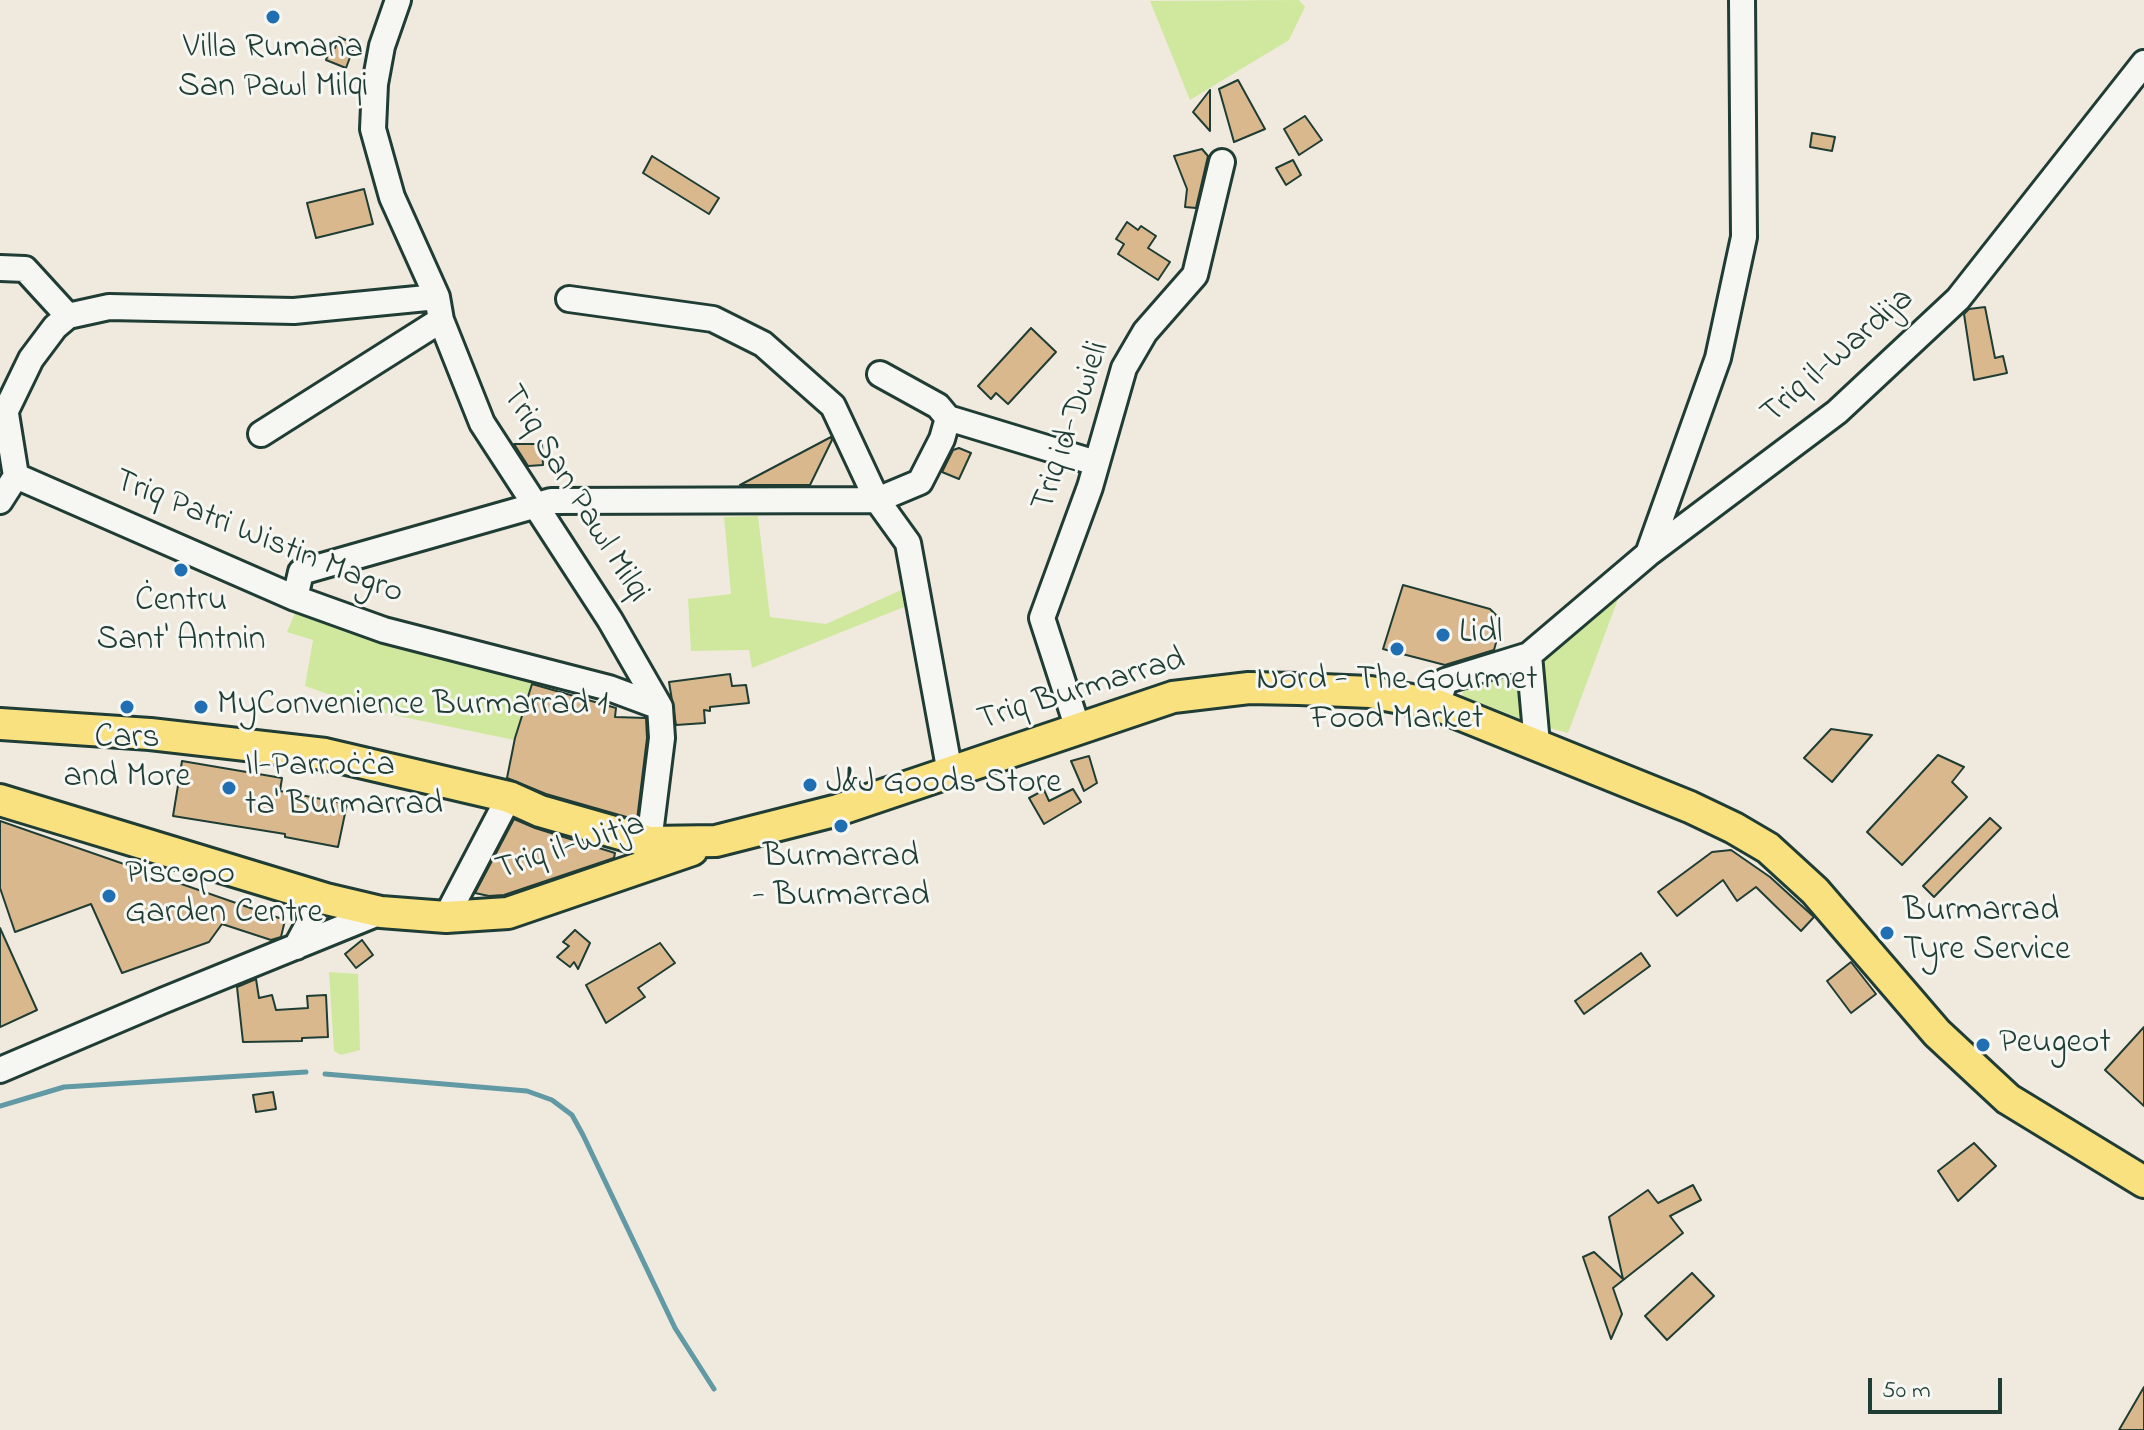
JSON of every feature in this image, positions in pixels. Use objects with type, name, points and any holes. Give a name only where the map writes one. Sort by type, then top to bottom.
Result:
[{"type":"main road","name":"Triq Burmarrad","points":[[0,724],[150,734],[325,754],[509,797],[540,811],[649,842],[716,841],[838,810],[1173,697],[1249,688],[1370,692],[1437,705],[1690,807],[1768,848],[1815,891],[1937,1033],[2008,1099],[2144,1182]]},
{"type":"main road","name":"Triq il-Witja","points":[[0,800],[381,912],[446,917],[508,913],[716,841]]},
{"type":"street","name":"Triq San Pawl Milqi","points":[[398,0],[382,46],[375,84],[373,129],[392,197],[482,423],[636,663],[660,707],[662,738],[649,842]]},
{"type":"street","points":[[1648,554],[1718,358],[1744,237],[1742,0]]},
{"type":"street","name":"Triq il-Wardija","points":[[1437,705],[1445,681],[1529,655],[1648,554],[1837,412],[1958,299],[2144,63]]},
{"type":"street","name":"Triq id-Dwieli","points":[[1078,729],[1042,618],[1096,463],[1115,394],[1137,343],[1195,275],[1222,162]]},
{"type":"street","points":[[0,268],[25,269],[68,316]]},
{"type":"street","points":[[569,299],[713,319],[763,344],[833,406],[877,500],[908,543],[950,773]]},
{"type":"street","points":[[0,501],[16,476],[3,418],[31,359],[55,327],[68,316],[109,307],[294,311],[439,309]]},
{"type":"street","points":[[261,434],[439,309]]},
{"type":"street","points":[[880,374],[938,406],[948,418],[1096,463]]},
{"type":"street","points":[[295,598],[301,572],[551,501],[877,500],[920,482],[942,439],[948,418]]},
{"type":"street","name":"Triq Patri Wistin Magro","points":[[16,476],[295,598],[384,630],[617,691],[660,707]]},
{"type":"street","points":[[1529,655],[1537,744]]},
{"type":"street","points":[[617,691],[619,677],[636,663]]},
{"type":"street","points":[[446,917],[509,797]]},
{"type":"street","points":[[296,947],[310,921],[305,892]]},
{"type":"street","points":[[0,1070],[381,912]]},
{"type":"green space","points":[[1299,0],[1305,7],[1289,40],[1190,100],[1150,1]]},
{"type":"green space","points":[[758,516],[770,617],[826,624],[910,586],[914,603],[752,668],[749,650],[691,651],[688,599],[731,594],[724,517]]},
{"type":"green space","points":[[1621,591],[1568,733],[1546,727],[1539,669],[1542,657]]},
{"type":"green space","points":[[295,613],[533,682],[514,740],[379,712],[305,686],[313,640],[287,632]]},
{"type":"green space","points":[[1523,670],[1524,720],[1462,696],[1466,682]]},
{"type":"green space","points":[[329,972],[358,974],[360,1050],[341,1055],[334,1051]]},
{"type":"building","points":[[339,37],[355,44],[346,68],[326,60],[331,46],[335,48]]},
{"type":"building","points":[[1238,80],[1265,129],[1234,142],[1219,89]]},
{"type":"building","points":[[1210,90],[1210,131],[1193,112]]},
{"type":"building","points":[[1305,116],[1322,140],[1299,155],[1284,129]]},
{"type":"building","points":[[1812,133],[1835,137],[1832,151],[1810,147]]},
{"type":"building","points":[[1202,149],[1208,156],[1196,208],[1185,207],[1187,189],[1174,156]]},
{"type":"building","points":[[652,156],[719,198],[709,214],[643,173]]},
{"type":"building","points":[[1293,160],[1301,175],[1286,185],[1276,168]]},
{"type":"building","points":[[364,189],[373,224],[316,238],[307,203]]},
{"type":"building","points":[[1127,222],[1138,230],[1141,226],[1156,236],[1148,248],[1170,262],[1158,280],[1118,254],[1124,244],[1116,239]]},
{"type":"building","points":[[1985,307],[1995,358],[2003,356],[2007,373],[1974,380],[1964,314],[1969,309]]},
{"type":"building","points":[[1031,328],[1056,352],[1008,404],[996,393],[991,399],[978,386]]},
{"type":"building","points":[[831,437],[810,485],[740,485]]},
{"type":"building","points":[[514,444],[542,444],[543,465],[528,466]]},
{"type":"building","points":[[959,448],[971,453],[959,479],[942,472],[953,450]]},
{"type":"building","name":"Lidl","points":[[1403,585],[1490,609],[1502,621],[1494,650],[1445,665],[1383,649]]},
{"type":"building","points":[[730,674],[732,686],[746,685],[749,703],[710,707],[710,711],[704,710],[705,723],[676,725],[669,682]]},
{"type":"building","points":[[532,684],[616,708],[615,717],[646,718],[647,738],[637,820],[546,794],[507,778],[515,738]]},
{"type":"building","points":[[1831,729],[1872,735],[1832,782],[1804,758]]},
{"type":"building","points":[[1938,755],[1964,767],[1952,782],[1967,797],[1902,865],[1867,832]]},
{"type":"building","points":[[1089,756],[1097,783],[1084,791],[1071,761]]},
{"type":"building","name":"Il-Parroċċa ta' Burmarrad","points":[[182,761],[282,778],[280,791],[347,804],[338,847],[285,837],[285,834],[173,816]]},
{"type":"building","points":[[1073,789],[1081,802],[1044,824],[1029,798],[1044,790],[1049,801]]},
{"type":"building","points":[[1990,818],[2001,828],[1934,897],[1923,886]]},
{"type":"building","points":[[514,819],[615,853],[614,858],[504,895],[475,893]]},
{"type":"building","name":"Piscopo Garden Centre","points":[[0,821],[285,920],[281,937],[271,940],[222,924],[209,942],[122,973],[91,904],[15,932],[0,888]]},
{"type":"building","points":[[1731,850],[1770,877],[1814,917],[1801,931],[1756,887],[1737,901],[1723,880],[1677,916],[1658,892],[1712,852]]},
{"type":"building","points":[[0,928],[37,1010],[0,1027]]},
{"type":"building","points":[[575,930],[590,943],[578,969],[574,962],[570,967],[557,957],[569,946],[563,942]]},
{"type":"building","points":[[362,940],[373,955],[356,968],[345,954]]},
{"type":"building","points":[[660,943],[675,963],[638,988],[645,997],[606,1023],[586,985]]},
{"type":"building","points":[[1641,953],[1650,966],[1584,1014],[1575,1001]]},
{"type":"building","points":[[1851,962],[1876,994],[1851,1013],[1827,981]]},
{"type":"building","points":[[256,979],[259,998],[272,995],[276,1010],[308,1008],[307,996],[326,995],[328,1037],[302,1038],[302,1041],[243,1042],[237,987]]},
{"type":"building","points":[[2144,1027],[2144,1106],[2105,1070]]},
{"type":"building","points":[[273,1092],[276,1109],[256,1112],[253,1095]]},
{"type":"building","points":[[1974,1143],[1996,1166],[1958,1201],[1938,1171]]},
{"type":"building","points":[[1693,1185],[1701,1200],[1670,1216],[1683,1233],[1613,1288],[1622,1314],[1611,1339],[1583,1257],[1594,1252],[1623,1279],[1609,1217],[1648,1190],[1658,1203]]},
{"type":"building","points":[[1692,1273],[1714,1296],[1667,1340],[1645,1316]]},
{"type":"building","points":[[2144,1387],[2144,1430],[2119,1430]]},
{"type":"waterway","points":[[0,1106],[64,1087],[306,1072]]},
{"type":"waterway","points":[[325,1074],[527,1091],[552,1100],[572,1115],[675,1328],[714,1389]]},
{"type":"place","name":"Villa Rumana San Pawl Milqi","points":[[273,17]]},
{"type":"place","name":"Ċentru Sant' Antnin","points":[[181,570]]},
{"type":"place","name":"Lidl","points":[[1443,635]]},
{"type":"place","name":"Nord - The Gourmet Food Market","points":[[1397,649]]},
{"type":"place","name":"Cars and More","points":[[127,707]]},
{"type":"place","name":"MyConvenience Burmarrad 1","points":[[201,707]]},
{"type":"place","name":"J&J Goods Store","points":[[810,785]]},
{"type":"place","name":"Il-Parroċċa ta' Burmarrad","points":[[229,788]]},
{"type":"place","name":"Burmarrad - Burmarrad","points":[[841,826]]},
{"type":"place","name":"Piscopo Garden Centre","points":[[109,896]]},
{"type":"place","name":"Burmarrad Tyre Service","points":[[1887,933]]},
{"type":"place","name":"Peugeot","points":[[1983,1045]]}]
